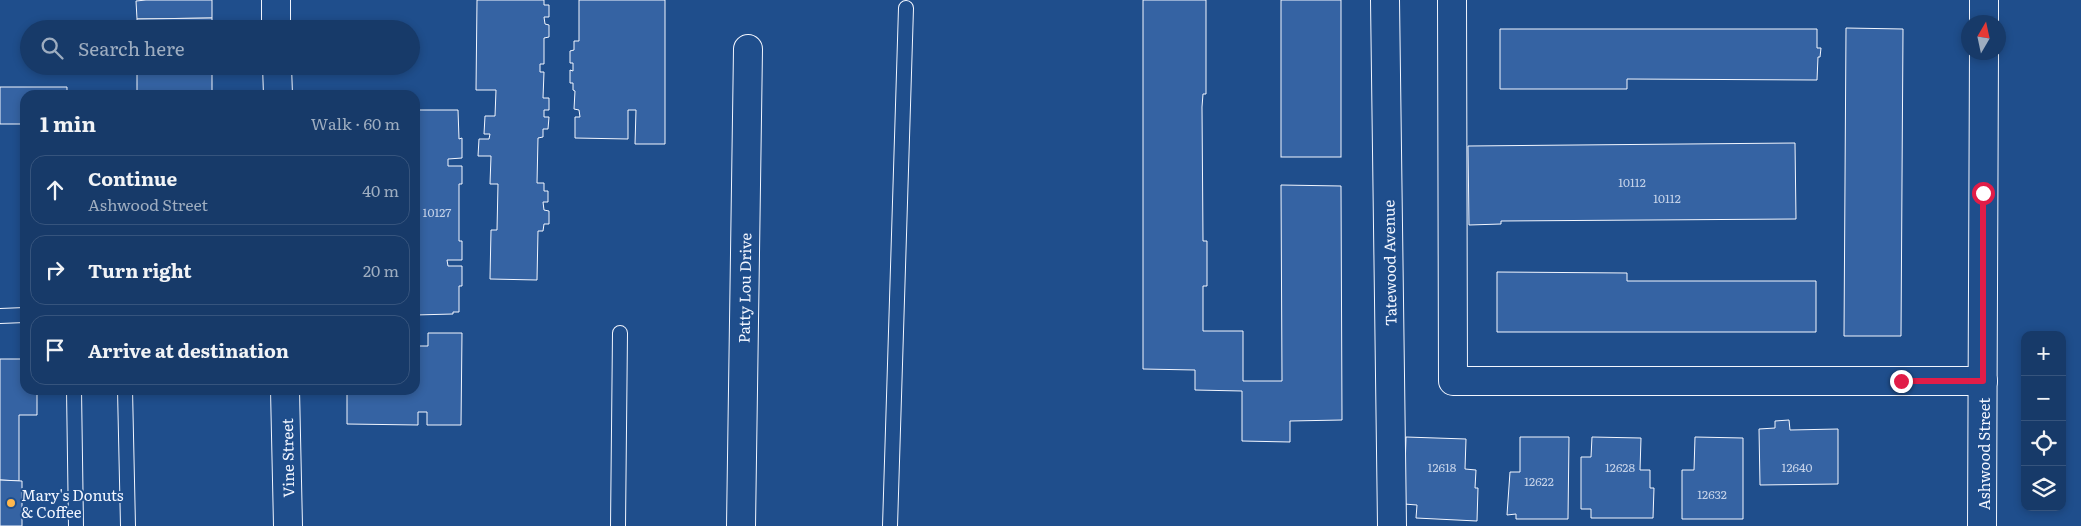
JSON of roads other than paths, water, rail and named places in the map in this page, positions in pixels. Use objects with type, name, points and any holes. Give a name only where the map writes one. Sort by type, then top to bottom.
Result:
[{"type":"street","points":[[276,0],[276,20]]},
{"type":"street","name":"Tatewood Avenue","points":[[1386,0],[1392,526]]},
{"type":"street","points":[[1452,0],[1453,381],[1983,381]]},
{"type":"street","points":[[1984,0],[1984,15]]},
{"type":"street","name":"Patty Lou Drive","points":[[741,526],[748,49]]},
{"type":"street","name":"Ashwood Street","points":[[1982,526],[1984,60]]},
{"type":"street","points":[[277,75],[278,90]]},
{"type":"street","name":"Vine Street","points":[[285,395],[288,526]]},
{"type":"lane","points":[[890,526],[906,8]]},
{"type":"lane","points":[[0,316],[20,316]]},
{"type":"lane","points":[[618,526],[620,334]]},
{"type":"lane","points":[[74,395],[76,526]]},
{"type":"lane","points":[[125,395],[128,526]]},
{"type":"place","name":"Mary's Donuts & Coffee","points":[[11,503]]}]
